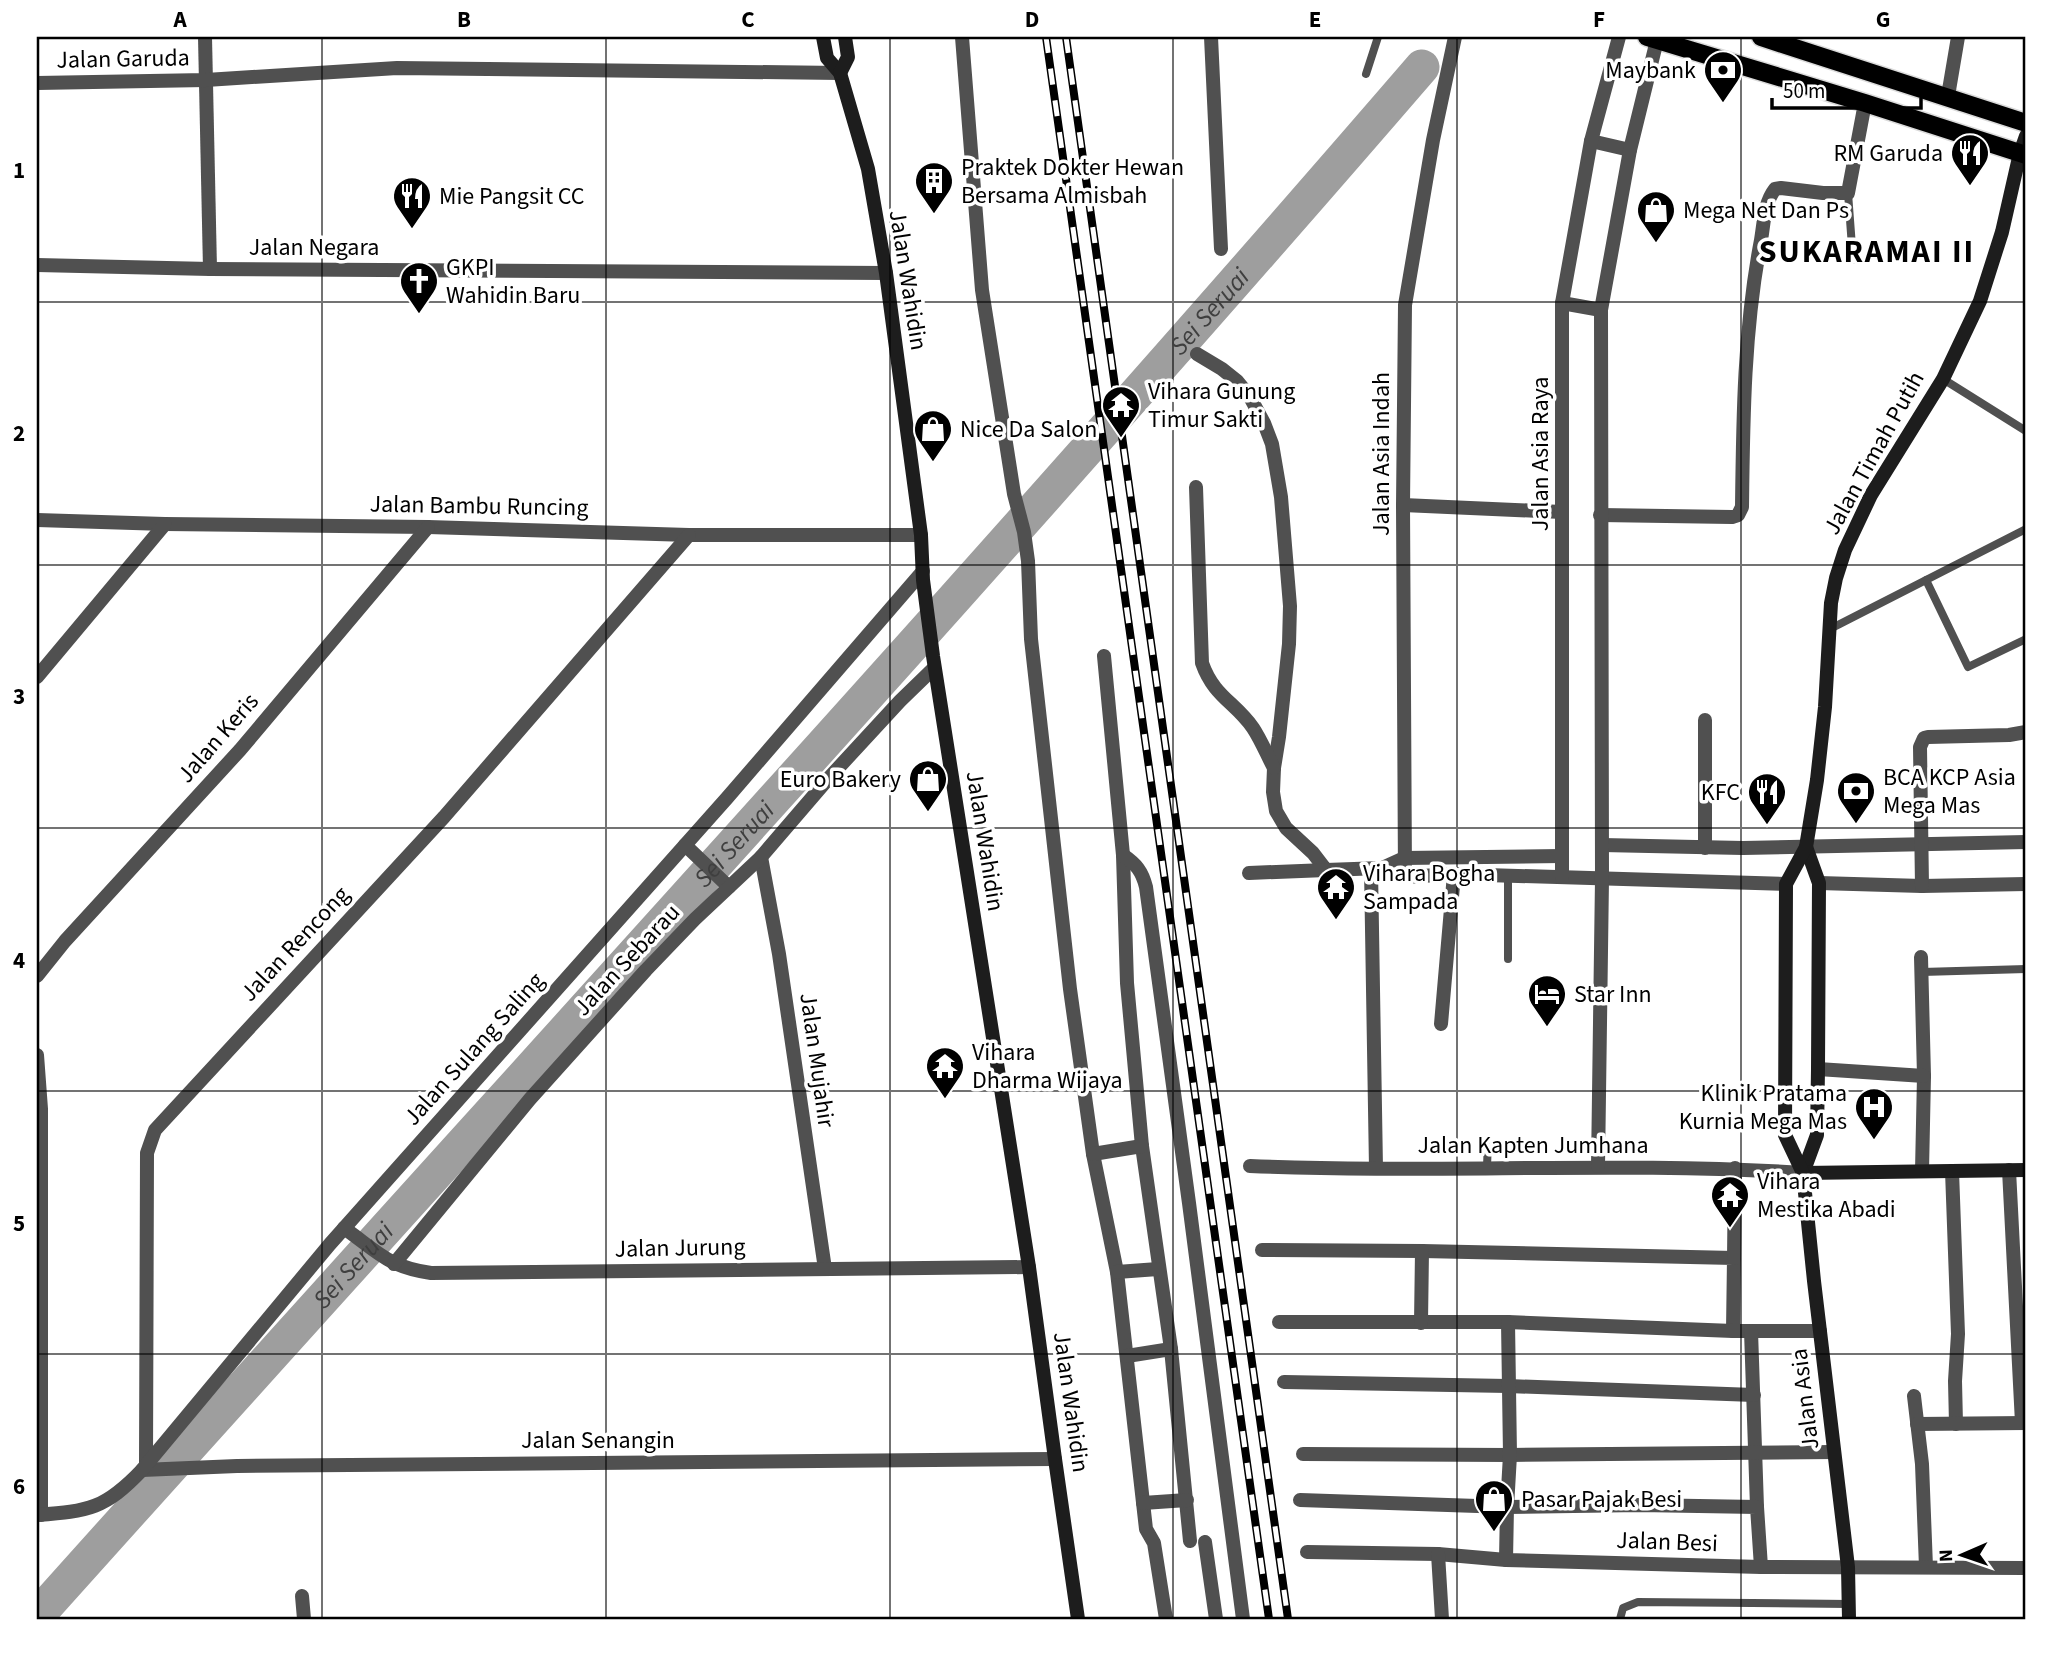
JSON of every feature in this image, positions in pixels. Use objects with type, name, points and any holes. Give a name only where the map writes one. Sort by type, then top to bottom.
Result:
[{"type":"main road","name":"Jalan Wahidin","points":[[822,37],[827,58],[839,73],[868,169],[886,273],[921,535],[933,662],[1030,1267],[1078,1619]]},
{"type":"main road","name":"Jalan Wahidin","points":[[839,73],[848,57],[845,37]]},
{"type":"main road","points":[[1761,37],[2026,123]]},
{"type":"main road","points":[[1652,38],[2023,154]]},
{"type":"main road","name":"Jalan Timah Putih","points":[[1786,884],[1806,847],[1825,707],[1831,603],[1844,550],[1871,495],[1943,379],[1980,301],[1994,263],[2026,136]]},
{"type":"main road","name":"Jalan Timah Putih","points":[[1806,847],[1819,883]]},
{"type":"main road","name":"Jalan Asia","points":[[1803,1173],[1817,1135],[1819,883]]},
{"type":"main road","name":"Jalan Asia","points":[[1786,884],[1785,1135],[1803,1173],[1847,1567],[1849,1619]]},
{"type":"main road","name":"Jalan Kapten Jumhana","points":[[1803,1173],[2026,1170]]},
{"type":"street","points":[[205,37],[210,269]]},
{"type":"street","points":[[962,37],[982,290],[1014,495],[1028,561],[1031,639],[1070,989],[1093,1154],[1117,1272],[1146,1529],[1154,1543],[1166,1619]]},
{"type":"street","points":[[1210,37],[1221,250]]},
{"type":"street","name":"Jalan Asia Indah","points":[[1405,877],[1405,305],[1433,140],[1455,37]]},
{"type":"street","name":"Jalan Asia Raya","points":[[1562,877],[1562,303],[1591,141],[1619,37]]},
{"type":"street","points":[[1948,96],[1958,37]]},
{"type":"street","points":[[1598,1166],[1602,878],[1601,310],[1652,38]]},
{"type":"street","name":"Jalan Garuda","points":[[37,83],[206,80],[397,68],[839,73]]},
{"type":"street","points":[[1600,515],[1732,517],[1741,511],[1747,341],[1756,264],[1769,200],[1775,189],[1781,188],[1823,194],[1848,193],[1865,103]]},
{"type":"street","points":[[1591,141],[1630,150]]},
{"type":"street","name":"Jalan Negara","points":[[37,265],[210,269],[886,273]]},
{"type":"street","points":[[1562,303],[1601,310]]},
{"type":"street","points":[[1197,354],[1222,369],[1244,389],[1264,423],[1272,444],[1281,497],[1290,606],[1289,644],[1272,792],[1276,811],[1286,828],[1313,853],[1326,870]]},
{"type":"street","points":[[1196,487],[1202,663],[1214,688],[1252,727],[1274,768]]},
{"type":"street","points":[[1403,505],[1563,512]]},
{"type":"street","name":"Jalan Bambu Runcing","points":[[37,520],[689,535],[921,535]]},
{"type":"street","points":[[37,677],[165,524]]},
{"type":"street","name":"Jalan Keris","points":[[37,976],[65,941],[240,750],[428,527]]},
{"type":"street","name":"Jalan Rencong","points":[[147,1468],[147,1153],[155,1129],[444,817],[689,535]]},
{"type":"street","name":"Jalan Sulang Saling","points":[[39,1515],[83,1511],[101,1504],[147,1468],[923,576]]},
{"type":"street","points":[[1104,656],[1123,855],[1127,983],[1142,1146],[1171,1349],[1190,1541]]},
{"type":"street","name":"Jalan Sebarau","points":[[394,1264],[530,1099],[695,919],[724,882],[761,857],[933,662]]},
{"type":"street","points":[[1705,720],[1705,848]]},
{"type":"street","points":[[1922,886],[1920,747],[1924,738],[2026,732]]},
{"type":"street","points":[[1602,845],[1705,848],[2026,842]]},
{"type":"street","points":[[688,848],[724,882]]},
{"type":"street","points":[[1123,855],[1136,863],[1146,887],[1242,1619]]},
{"type":"street","points":[[1377,869],[1404,858],[1562,856]]},
{"type":"street","name":"Jalan Mujahir","points":[[761,857],[779,954],[825,1269]]},
{"type":"street","points":[[1376,1168],[1377,869]]},
{"type":"street","points":[[1249,873],[1377,869],[1405,877],[1454,874],[1786,884]]},
{"type":"street","points":[[1441,1024],[1454,874]]},
{"type":"street","points":[[1819,883],[1922,886],[2026,884]]},
{"type":"street","points":[[1922,957],[1922,1171]]},
{"type":"street","points":[[37,1055],[41,1109],[39,1515]]},
{"type":"street","points":[[1818,1069],[1924,1076]]},
{"type":"street","points":[[1093,1154],[1142,1146]]},
{"type":"street","name":"Jalan Kapten Jumhana","points":[[1250,1166],[1598,1166],[1735,1168],[1803,1173]]},
{"type":"street","points":[[1733,1331],[1735,1168]]},
{"type":"street","points":[[1917,1424],[2024,1423],[2008,1170]]},
{"type":"street","points":[[1952,1171],[1958,1334],[1956,1424]]},
{"type":"street","name":"Jalan Jurung","points":[[350,1232],[394,1264],[405,1269],[431,1273],[1030,1267]]},
{"type":"street","points":[[1262,1250],[1734,1258]]},
{"type":"street","points":[[1420,1323],[1422,1251]]},
{"type":"street","points":[[1117,1272],[1158,1269]]},
{"type":"street","points":[[1279,1322],[1508,1322],[1733,1331],[1819,1331]]},
{"type":"street","points":[[1506,1560],[1510,1455],[1508,1322]]},
{"type":"street","points":[[1752,1331],[1754,1453],[1761,1567]]},
{"type":"street","points":[[1127,1356],[1171,1349]]},
{"type":"street","points":[[1284,1382],[1508,1386],[1754,1395]]},
{"type":"street","points":[[1914,1396],[1922,1464],[1926,1567]]},
{"type":"street","points":[[1303,1454],[1834,1452]]},
{"type":"street","name":"Jalan Senangin","points":[[147,1468],[1055,1459]]},
{"type":"street","points":[[1143,1503],[1187,1500]]},
{"type":"street","points":[[1300,1500],[1507,1507],[1757,1507]]},
{"type":"street","points":[[1205,1542],[1216,1619]]},
{"type":"street","name":"Jalan Besi","points":[[1307,1552],[1438,1554],[1506,1560],[1761,1567],[2026,1568]]},
{"type":"street","points":[[1438,1554],[1441,1619]]},
{"type":"street","points":[[302,1596],[304,1619]]},
{"type":"lane","points":[[1366,74],[1378,37]]},
{"type":"lane","points":[[1848,193],[1853,260]]},
{"type":"lane","points":[[1943,379],[2026,431]]},
{"type":"lane","points":[[1830,629],[2026,529]]},
{"type":"lane","points":[[1926,580],[1968,667],[2026,639]]},
{"type":"lane","points":[[1508,876],[1508,959]]},
{"type":"lane","points":[[1922,972],[2026,969]]},
{"type":"lane","points":[[1488,1140],[1488,1167]]},
{"type":"lane","points":[[1620,1619],[1623,1608],[1638,1602],[1849,1604]]},
{"type":"waterway","name":"Sei Seruai","points":[[37,1616],[907,652],[1422,67]]},
{"type":"railway","points":[[1046,37],[1269,1619]]},
{"type":"railway","points":[[1066,37],[1288,1619]]},
{"type":"place","name":"Maybank","points":[[1723,104]]},
{"type":"place","name":"RM Garuda","points":[[1970,187]]},
{"type":"place","name":"Praktek Dokter Hewan Bersama Almisbah","points":[[934,215]]},
{"type":"place","name":"Mie Pangsit CC","points":[[412,230]]},
{"type":"place","name":"Mega Net Dan Ps","points":[[1656,244]]},
{"type":"place","name":"GKPI Wahidin Baru","points":[[419,315]]},
{"type":"place","name":"Vihara Gunung Timur Sakti","points":[[1121,439]]},
{"type":"place","name":"Nice Da Salon","points":[[933,463]]},
{"type":"place","name":"Euro Bakery","points":[[928,813]]},
{"type":"place","name":"BCA KCP Asia Mega Mas","points":[[1856,825]]},
{"type":"place","name":"KFC","points":[[1767,826]]},
{"type":"place","name":"Vihara Bogha Sampada","points":[[1336,921]]},
{"type":"place","name":"Star Inn","points":[[1547,1028]]},
{"type":"place","name":"Vihara Dharma Wijaya","points":[[945,1100]]},
{"type":"place","name":"Klinik Pratama Kurnia Mega Mas","points":[[1874,1141]]},
{"type":"place","name":"Vihara Mestika Abadi","points":[[1730,1229]]},
{"type":"place","name":"Pasar Pajak Besi","points":[[1494,1533]]},
{"type":"district","name":"SUKARAMAI II","points":[[1867,252]]}]
